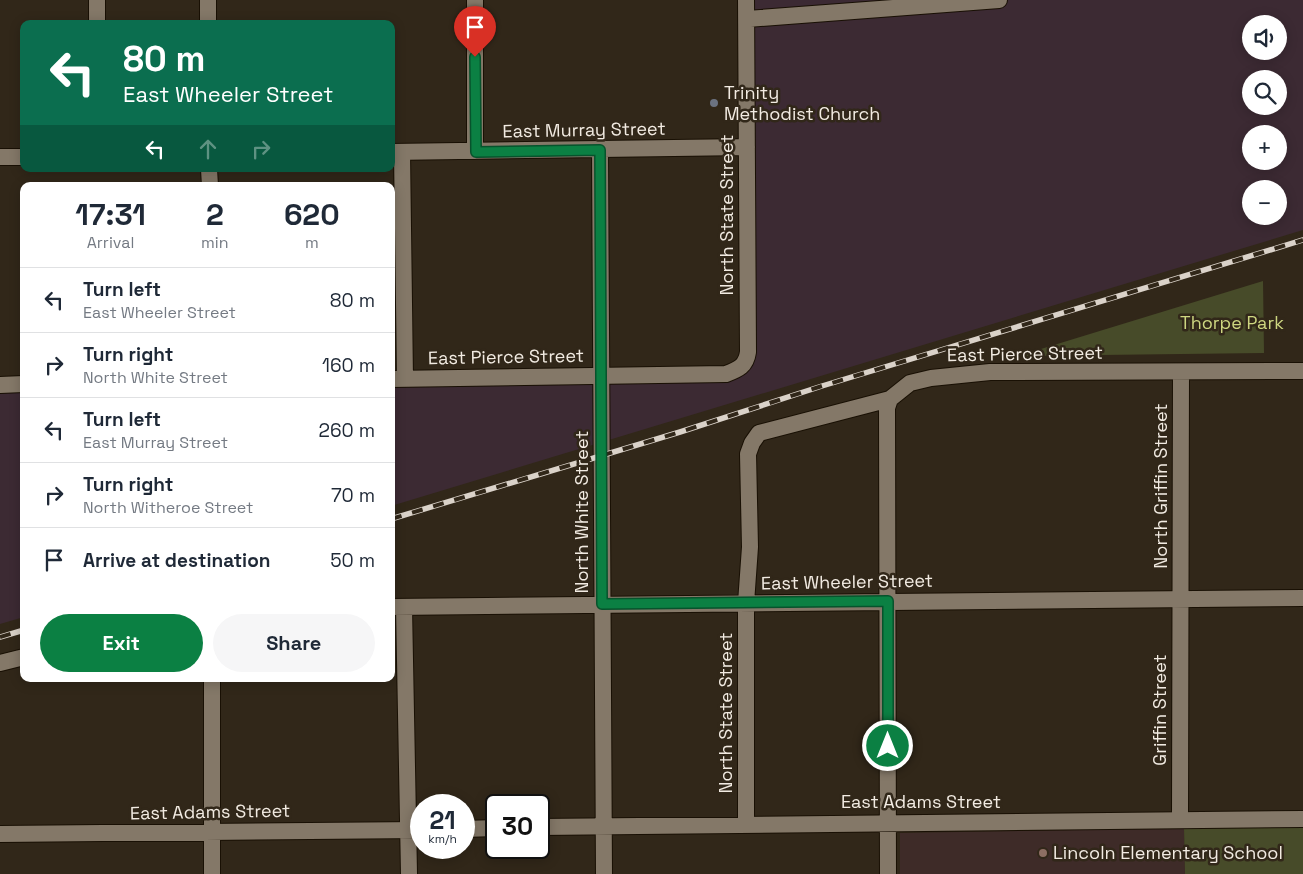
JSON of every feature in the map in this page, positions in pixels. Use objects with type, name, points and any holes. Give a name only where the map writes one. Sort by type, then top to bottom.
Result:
[{"type":"street","points":[[97,0],[97,20]]},
{"type":"street","points":[[208,0],[208,20]]},
{"type":"street","points":[[475,0],[476,152]]},
{"type":"street","name":"North State Street","points":[[740,368],[745,362],[748,352],[746,0]]},
{"type":"street","points":[[747,19],[999,0]]},
{"type":"street","name":"East Murray Street","points":[[396,152],[747,147]]},
{"type":"street","name":"North White Street","points":[[600,150],[604,874]]},
{"type":"street","points":[[396,152],[398,379]]},
{"type":"street","points":[[0,157],[20,156]]},
{"type":"street","name":"East Pierce Street","points":[[398,379],[726,374],[740,368]]},
{"type":"street","name":"East Pierce Street","points":[[759,433],[890,399],[910,383],[960,374],[1303,371]]},
{"type":"street","name":"North Griffin Street","points":[[1180,600],[1181,372]]},
{"type":"street","points":[[0,385],[20,384]]},
{"type":"street","points":[[888,874],[887,408],[890,399]]},
{"type":"street","name":"North State Street","points":[[746,824],[746,603],[750,547],[748,454],[752,443],[759,433]]},
{"type":"street","name":"East Wheeler Street","points":[[398,607],[1303,598]]},
{"type":"street","name":"Griffin Street","points":[[1180,600],[1180,820]]},
{"type":"street","points":[[398,607],[412,794]]},
{"type":"street","points":[[0,662],[20,658]]},
{"type":"street","points":[[212,682],[212,874]]},
{"type":"street","name":"East Adams Street","points":[[550,826],[1303,819]]},
{"type":"street","name":"East Adams Street","points":[[0,834],[410,830]]},
{"type":"street","points":[[409,874],[411,859]]},
{"type":"shaded area","points":[[746,0],[1303,0],[1303,230],[395,505],[395,379],[740,368]]},
{"type":"shaded area","points":[[20,384],[20,618],[0,624],[0,385]]},
{"type":"shaded area","name":"Lincoln Elementary School","points":[[1184,828],[1185,874],[900,874],[900,833]]},
{"type":"green space","name":"Thorpe Park","points":[[1263,281],[1264,353],[1018,356]]},
{"type":"green space","points":[[1184,828],[1303,828],[1303,874],[1185,874]]},
{"type":"railway","points":[[395,518],[1303,240]]},
{"type":"railway","points":[[0,637],[20,631]]},
{"type":"place","name":"Trinity Methodist Church","points":[[714,103]]},
{"type":"place","name":"Lincoln Elementary School","points":[[1043,853]]},
{"type":"route","points":[[475,57],[476,152],[600,150],[602,604],[888,601],[888,746]]}]
